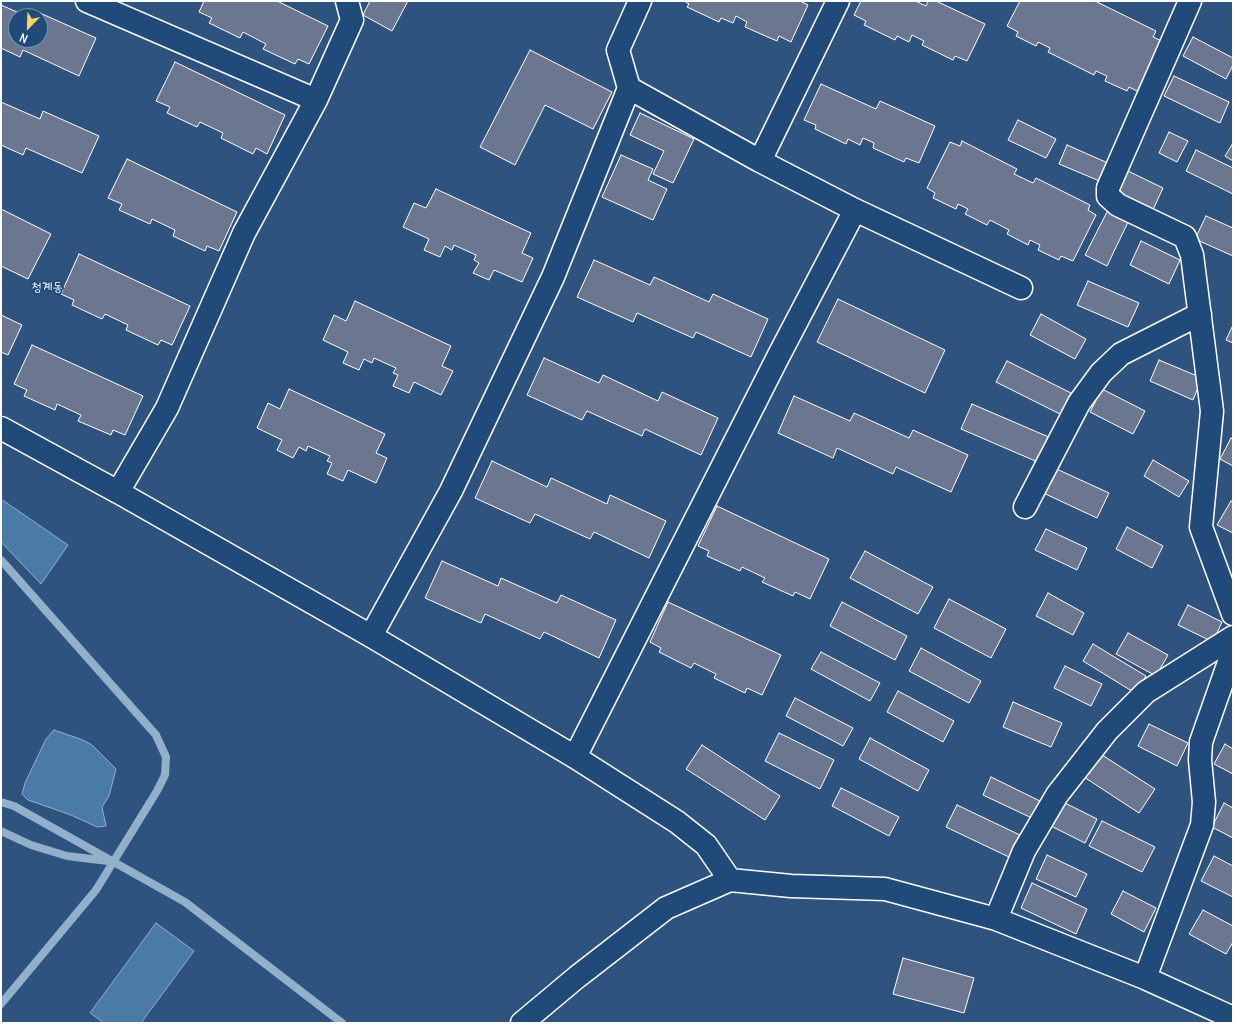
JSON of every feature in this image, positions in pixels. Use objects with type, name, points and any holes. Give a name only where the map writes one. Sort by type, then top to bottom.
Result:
[{"type":"street","points":[[87,1],[316,100]]},
{"type":"street","points":[[118,492],[167,408],[244,233],[316,100],[352,20],[347,1]]},
{"type":"street","points":[[371,636],[451,491],[553,277],[629,88],[618,50],[640,1]]},
{"type":"street","points":[[760,161],[838,1]]},
{"type":"street","points":[[1190,1],[1108,188],[1108,196],[1118,205],[1185,237],[1192,255],[1212,411],[1201,528],[1233,614]]},
{"type":"street","points":[[629,88],[760,161],[855,210],[1021,288]]},
{"type":"street","points":[[574,757],[778,357],[855,210]]},
{"type":"street","points":[[1025,507],[1079,403],[1101,373],[1121,354],[1200,314]]},
{"type":"street","points":[[1,428],[118,492],[371,636],[574,757],[677,822],[706,845],[730,880]]},
{"type":"street","points":[[996,918],[1024,851],[1057,795],[1107,732],[1146,692],[1233,637]]},
{"type":"street","points":[[1145,978],[1202,825],[1204,802],[1201,742],[1233,651]]},
{"type":"street","points":[[522,1023],[577,977],[666,908],[730,880],[791,886],[885,889],[996,918],[1145,978],[1233,1018]]},
{"type":"water","points":[[1,499],[68,545],[41,584],[1,542]]},
{"type":"water","points":[[54,730],[83,740],[92,745],[116,769],[109,796],[102,807],[106,826],[97,827],[71,815],[28,800],[22,794],[25,783],[46,739]]},
{"type":"water","points":[[156,923],[194,951],[141,1023],[104,1023],[90,1013]]},
{"type":"building","points":[[204,1],[277,1],[328,26],[309,64],[298,59],[295,64],[263,49],[266,44],[243,32],[240,38],[209,23],[212,18],[199,12]]},
{"type":"building","points":[[370,1],[408,1],[392,31],[363,15]]},
{"type":"building","points":[[684,1],[800,1],[808,5],[791,42],[779,36],[777,41],[745,27],[747,22],[736,16],[733,23],[721,18],[719,22],[687,7],[689,4]]},
{"type":"building","points":[[861,1],[915,1],[926,6],[928,1],[936,1],[985,24],[967,61],[955,56],[953,60],[922,45],[924,41],[912,35],[909,42],[897,36],[895,40],[864,25],[866,21],[854,15]]},
{"type":"building","points":[[1020,1],[1095,1],[1156,31],[1153,37],[1166,43],[1141,93],[1129,87],[1127,91],[1105,81],[1107,76],[1096,71],[1094,75],[1048,52],[1050,48],[1038,42],[1036,46],[1016,36],[1018,32],[1007,26]]},
{"type":"building","points":[[1,5],[8,8],[8,48],[48,48],[48,17],[96,38],[79,76],[23,50],[20,57],[1,48]]},
{"type":"building","points":[[1193,37],[1233,58],[1233,65],[1226,79],[1183,56]]},
{"type":"building","points":[[530,50],[612,92],[593,129],[545,105],[515,165],[480,147]]},
{"type":"building","points":[[175,62],[285,115],[267,154],[256,148],[253,154],[221,138],[223,133],[200,122],[197,127],[167,113],[170,107],[156,101]]},
{"type":"building","points":[[1174,76],[1229,102],[1220,123],[1164,96]]},
{"type":"building","points":[[821,84],[876,109],[880,101],[935,126],[919,163],[906,158],[904,162],[873,148],[874,143],[863,138],[860,145],[848,139],[846,144],[815,129],[816,125],[804,120]]},
{"type":"building","points":[[1,102],[40,119],[43,111],[99,136],[82,173],[26,148],[23,155],[1,145]]},
{"type":"building","points":[[640,113],[694,139],[673,183],[653,174],[664,151],[630,135]]},
{"type":"building","points":[[1018,120],[1056,139],[1046,158],[1008,140]]},
{"type":"building","points":[[1169,132],[1188,141],[1177,162],[1159,153]]},
{"type":"building","points":[[962,141],[1017,169],[1014,174],[1033,183],[1036,178],[1090,205],[1088,210],[1096,215],[1073,261],[1061,256],[1059,260],[1038,250],[1040,245],[1030,240],[1028,245],[1007,234],[1009,230],[990,220],[987,225],[965,214],[968,209],[958,204],[956,209],[933,198],[935,193],[927,188],[950,142],[960,146]]},
{"type":"building","points":[[1233,143],[1233,161],[1225,156]]},
{"type":"building","points":[[1067,145],[1110,164],[1102,182],[1059,164]]},
{"type":"building","points":[[1196,150],[1233,168],[1233,194],[1186,171]]},
{"type":"building","points":[[621,155],[653,169],[648,180],[667,189],[653,220],[602,197]]},
{"type":"building","points":[[127,159],[237,212],[219,251],[207,246],[205,251],[173,236],[175,230],[152,219],[150,224],[119,210],[122,204],[108,198]]},
{"type":"building","points":[[1126,170],[1163,188],[1152,212],[1114,193]]},
{"type":"building","points":[[436,189],[531,233],[522,253],[533,258],[522,282],[494,270],[489,280],[473,273],[479,263],[474,260],[476,255],[454,245],[452,250],[445,246],[440,257],[424,250],[429,239],[403,227],[414,203],[426,208]]},
{"type":"building","points":[[1109,208],[1130,218],[1107,266],[1085,255]]},
{"type":"building","points":[[1,209],[51,234],[28,279],[1,266]]},
{"type":"building","points":[[1206,216],[1233,228],[1233,256],[1195,239]]},
{"type":"building","points":[[1141,241],[1180,260],[1169,284],[1130,265]]},
{"type":"building","points":[[79,254],[190,306],[172,345],[161,340],[158,345],[126,330],[128,325],[105,314],[102,319],[72,305],[74,300],[61,294]]},
{"type":"building","points":[[594,260],[650,285],[654,277],[709,302],[713,294],[768,319],[751,357],[696,332],[693,338],[637,313],[633,322],[577,297]]},
{"type":"building","points":[[1088,281],[1139,303],[1128,327],[1077,305]]},
{"type":"building","points":[[838,299],[945,350],[925,393],[817,342]]},
{"type":"building","points":[[355,301],[451,346],[442,366],[453,371],[441,395],[414,382],[409,393],[393,386],[398,375],[393,373],[396,368],[374,358],[372,363],[364,359],[359,370],[343,363],[348,352],[323,340],[334,315],[346,321]]},
{"type":"building","points":[[1041,314],[1086,339],[1075,359],[1030,335]]},
{"type":"building","points":[[1,315],[22,325],[8,355],[1,352]]},
{"type":"building","points":[[1233,325],[1233,343],[1226,340]]},
{"type":"building","points":[[32,345],[143,396],[125,435],[113,430],[111,435],[78,421],[81,415],[57,404],[55,410],[24,396],[27,390],[14,384]]},
{"type":"building","points":[[544,358],[599,383],[603,375],[658,401],[662,392],[718,418],[701,455],[645,429],[642,436],[587,411],[582,420],[527,395]]},
{"type":"building","points":[[1159,360],[1202,378],[1193,400],[1150,381]]},
{"type":"building","points":[[1007,361],[1075,395],[1064,416],[996,382]]},
{"type":"building","points":[[289,389],[385,434],[376,453],[387,458],[376,483],[348,470],[343,481],[327,474],[332,463],[327,461],[330,456],[308,446],[306,451],[299,447],[293,458],[277,450],[282,440],[257,428],[268,403],[280,409]]},
{"type":"building","points":[[1102,389],[1145,411],[1133,434],[1090,412]]},
{"type":"building","points":[[794,396],[850,421],[854,413],[909,438],[913,430],[968,455],[951,492],[896,467],[893,474],[837,448],[833,458],[778,433]]},
{"type":"building","points":[[972,404],[1051,438],[1040,463],[961,429]]},
{"type":"building","points":[[1231,438],[1233,439],[1233,466],[1220,459]]},
{"type":"building","points":[[1153,460],[1189,481],[1179,497],[1144,476]]},
{"type":"building","points":[[492,461],[547,487],[551,478],[607,504],[610,495],[666,521],[649,558],[594,532],[590,539],[535,514],[530,523],[475,498]]},
{"type":"building","points":[[1050,466],[1109,493],[1097,518],[1039,491]]},
{"type":"building","points":[[1231,501],[1233,502],[1233,533],[1217,525]]},
{"type":"building","points":[[717,506],[829,559],[810,599],[795,592],[793,596],[762,582],[765,578],[742,567],[740,571],[707,556],[709,551],[698,546]]},
{"type":"building","points":[[1127,527],[1163,546],[1152,568],[1116,549]]},
{"type":"building","points":[[1046,529],[1087,548],[1077,570],[1035,550]]},
{"type":"building","points":[[865,551],[933,587],[918,614],[850,578]]},
{"type":"building","points":[[442,561],[498,586],[501,578],[557,603],[561,595],[616,620],[599,658],[544,632],[540,639],[485,614],[481,623],[425,598]]},
{"type":"building","points":[[1048,593],[1084,613],[1073,635],[1036,616]]},
{"type":"building","points":[[949,599],[1006,629],[991,658],[934,628]]},
{"type":"building","points":[[668,602],[781,655],[762,695],[747,688],[745,693],[714,678],[716,674],[694,663],[691,668],[659,652],[661,648],[650,642]]},
{"type":"building","points":[[842,602],[907,636],[895,660],[830,626]]},
{"type":"building","points":[[1188,605],[1222,622],[1213,642],[1178,625]]},
{"type":"building","points":[[1128,633],[1168,655],[1156,676],[1116,654]]},
{"type":"building","points":[[1093,644],[1146,676],[1135,693],[1083,661]]},
{"type":"building","points":[[921,648],[981,681],[969,703],[909,671]]},
{"type":"building","points":[[821,652],[880,683],[870,701],[811,669]]},
{"type":"building","points":[[1065,666],[1102,684],[1091,706],[1054,688]]},
{"type":"building","points":[[898,691],[954,721],[943,742],[887,712]]},
{"type":"building","points":[[795,698],[853,728],[843,746],[786,716]]},
{"type":"building","points":[[1013,702],[1062,723],[1051,747],[1003,727]]},
{"type":"building","points":[[1149,724],[1188,743],[1177,766],[1138,746]]},
{"type":"building","points":[[779,733],[834,760],[820,789],[765,761]]},
{"type":"building","points":[[870,738],[929,770],[918,791],[859,759]]},
{"type":"building","points":[[1225,744],[1233,749],[1233,774],[1214,764]]},
{"type":"building","points":[[702,745],[780,796],[765,820],[686,769]]},
{"type":"building","points":[[1099,753],[1155,789],[1139,813],[1084,777]]},
{"type":"building","points":[[991,777],[1044,803],[1036,820],[983,795]]},
{"type":"building","points":[[841,788],[899,817],[889,836],[832,806]]},
{"type":"building","points":[[1059,800],[1097,819],[1085,843],[1047,824]]},
{"type":"building","points":[[1224,803],[1233,808],[1233,838],[1212,827]]},
{"type":"building","points":[[957,805],[1022,836],[1011,858],[946,827]]},
{"type":"building","points":[[1102,821],[1155,847],[1142,872],[1089,846]]},
{"type":"building","points":[[1047,855],[1087,874],[1076,897],[1036,879]]},
{"type":"building","points":[[1214,856],[1233,866],[1233,897],[1201,881]]},
{"type":"building","points":[[1032,883],[1087,909],[1076,934],[1021,908]]},
{"type":"building","points":[[1123,891],[1156,908],[1144,932],[1111,914]]},
{"type":"building","points":[[1203,910],[1233,926],[1233,942],[1226,954],[1189,934]]},
{"type":"building","points":[[903,958],[974,978],[964,1013],[893,994]]},
{"type":"waterway","points":[[1,560],[156,735],[166,757],[165,775],[157,791],[96,890],[1,1004]]},
{"type":"waterway","points":[[1,802],[14,806],[185,902],[342,1023]]},
{"type":"waterway","points":[[1,831],[31,845],[67,856],[108,861]]},
{"type":"district","name":"청계동","points":[[47,287]]}]
